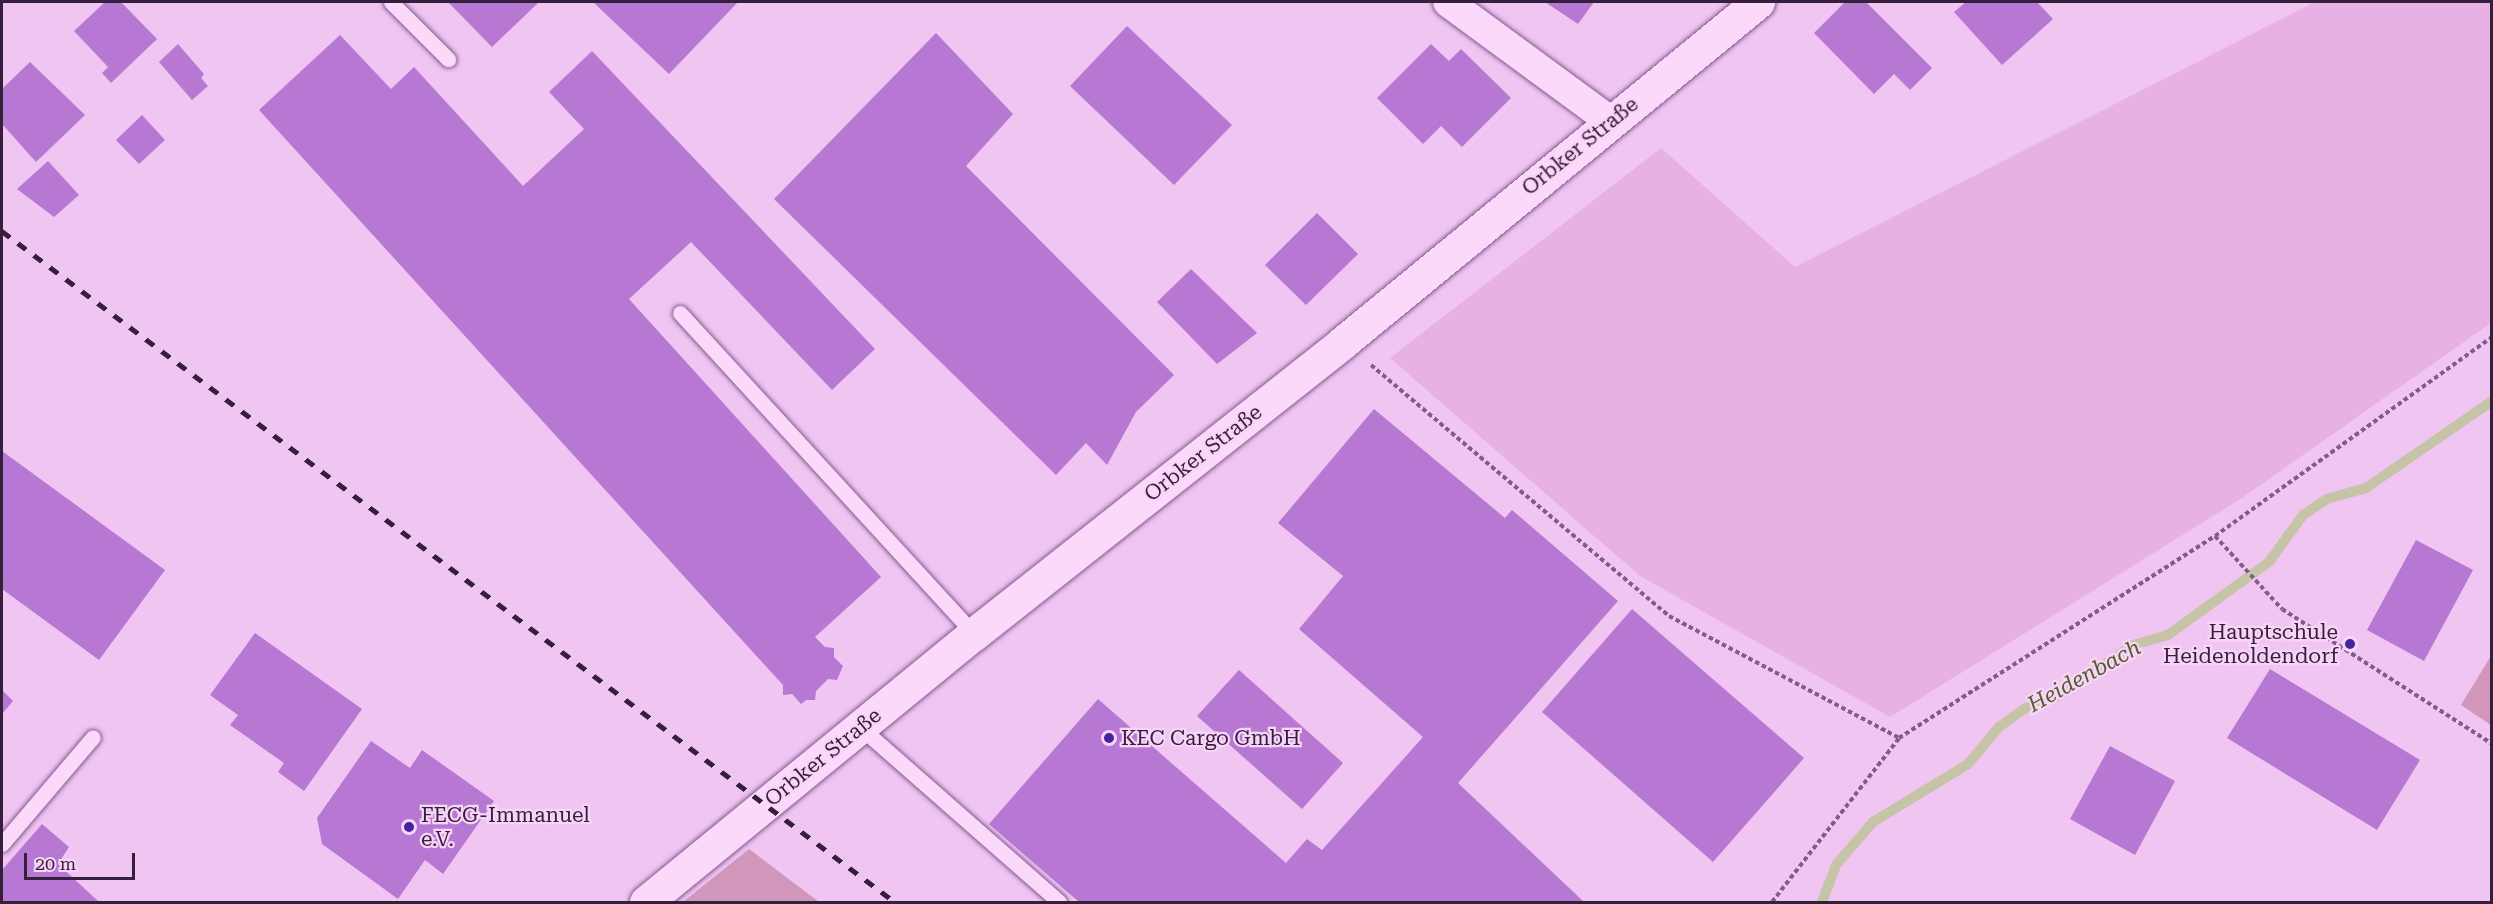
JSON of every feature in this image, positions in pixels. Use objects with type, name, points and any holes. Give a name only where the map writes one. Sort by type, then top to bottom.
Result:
[{"type":"street","points":[[1448,2],[1610,121]]},
{"type":"street","name":"Orbker Straße","points":[[646,903],[974,634],[1342,343],[1758,2]]},
{"type":"lane","points":[[391,2],[448,59]]},
{"type":"lane","points":[[680,313],[974,634]]},
{"type":"lane","points":[[860,728],[1059,903]]},
{"type":"lane","points":[[2,844],[93,737]]},
{"type":"path","points":[[1772,903],[1899,738],[2215,536],[2492,337]]},
{"type":"path","points":[[1342,343],[1669,616],[1899,738]]},
{"type":"path","points":[[2215,536],[2282,609],[2492,744]]},
{"type":"shaded area","points":[[2315,2],[2491,2],[2491,323],[2242,498],[1890,717],[1640,576],[1390,358],[1661,148],[1795,267]]},
{"type":"shaded area","points":[[2491,656],[2492,725],[2461,705]]},
{"type":"shaded area","points":[[749,849],[819,902],[683,902]]},
{"type":"building","points":[[105,2],[121,2],[157,39],[111,83],[102,73],[108,67],[74,31]]},
{"type":"building","points":[[448,2],[539,2],[492,47]]},
{"type":"building","points":[[593,2],[738,2],[669,74]]},
{"type":"building","points":[[1545,2],[1594,2],[1578,24]]},
{"type":"building","points":[[1845,2],[1866,2],[1932,68],[1910,90],[1894,74],[1874,94],[1814,33]]},
{"type":"building","points":[[1966,2],[2037,2],[2053,19],[2002,65],[1954,12]]},
{"type":"building","points":[[1127,26],[1232,125],[1174,185],[1070,86]]},
{"type":"building","points":[[936,33],[1013,114],[966,166],[1174,375],[1136,412],[1107,465],[1086,443],[1056,475],[774,199]]},
{"type":"building","points":[[340,35],[391,89],[414,67],[523,186],[584,129],[549,92],[592,51],[875,349],[832,390],[691,242],[629,299],[881,577],[815,637],[825,647],[834,648],[834,657],[843,666],[837,680],[828,679],[816,691],[815,700],[806,700],[801,704],[792,694],[783,695],[783,685],[259,110]]},
{"type":"building","points":[[178,44],[204,74],[201,78],[208,86],[192,100],[159,62]]},
{"type":"building","points":[[1431,44],[1449,61],[1461,49],[1511,98],[1462,147],[1441,126],[1423,144],[1377,98]]},
{"type":"building","points":[[30,62],[85,115],[36,162],[2,124],[2,89]]},
{"type":"building","points":[[142,115],[165,140],[139,164],[116,140]]},
{"type":"building","points":[[48,161],[79,195],[54,217],[17,189]]},
{"type":"building","points":[[1317,213],[1358,254],[1306,305],[1265,265]]},
{"type":"building","points":[[1191,269],[1257,333],[1217,364],[1157,302]]},
{"type":"building","points":[[1374,409],[1505,518],[1512,510],[1618,601],[1458,783],[1584,902],[1079,902],[989,824],[1098,699],[1286,863],[1307,839],[1322,850],[1423,737],[1299,629],[1343,576],[1278,523]]},
{"type":"building","points":[[2,451],[165,570],[99,660],[2,589]]},
{"type":"building","points":[[2416,540],[2473,570],[2424,661],[2367,630]]},
{"type":"building","points":[[1632,609],[1804,758],[1713,862],[1542,712]]},
{"type":"building","points":[[255,633],[362,709],[304,791],[278,772],[284,763],[230,725],[238,715],[210,695]]},
{"type":"building","points":[[2270,669],[2420,760],[2377,830],[2227,738]]},
{"type":"building","points":[[1239,670],[1343,763],[1302,809],[1197,716]]},
{"type":"building","points":[[2,690],[13,701],[2,714]]},
{"type":"building","name":"FECG-Immanuel e.V.","points":[[371,741],[410,768],[422,750],[494,801],[443,874],[425,860],[398,899],[322,844],[317,818]]},
{"type":"building","points":[[2110,746],[2175,781],[2135,855],[2070,819]]},
{"type":"building","points":[[42,824],[69,847],[58,864],[99,902],[2,902],[2,870]]},
{"type":"waterway","name":"Heidenbach","points":[[1822,902],[1836,865],[1873,822],[1968,764],[1999,727],[2024,709],[2061,694],[2133,645],[2168,635],[2269,562],[2303,515],[2327,499],[2366,488],[2492,401]]},
{"type":"railway","points":[[2,231],[895,902]]},
{"type":"place","name":"Hauptschule Heidenoldendorf","points":[[2350,644]]},
{"type":"place","name":"KEC Cargo GmbH","points":[[1109,738]]},
{"type":"place","name":"FECG-Immanuel e.V.","points":[[409,827]]}]
